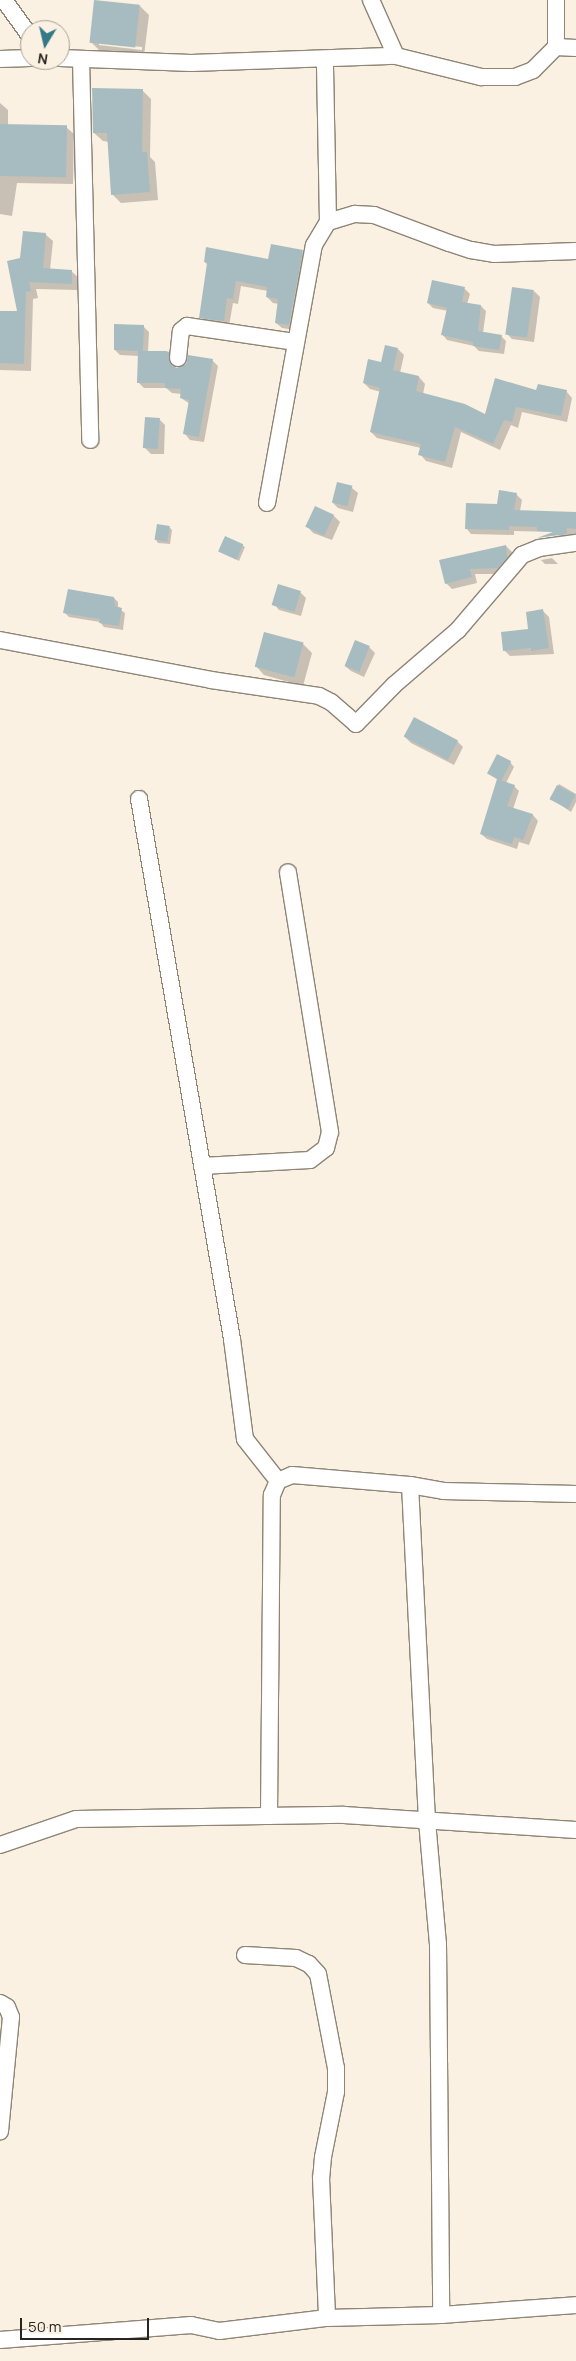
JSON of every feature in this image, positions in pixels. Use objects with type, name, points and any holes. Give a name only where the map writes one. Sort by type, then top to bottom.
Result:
[{"type":"street","points":[[4,0],[20,22]]},
{"type":"street","points":[[371,0],[396,56]]},
{"type":"street","points":[[70,58],[191,63],[325,60],[396,56],[481,77],[515,77],[533,70],[556,47],[556,0]]},
{"type":"street","points":[[556,47],[576,48]]},
{"type":"street","points":[[0,59],[20,58]]},
{"type":"street","points":[[81,59],[90,440]]},
{"type":"street","points":[[267,503],[314,245],[328,222],[325,60]]},
{"type":"street","points":[[328,222],[356,214],[374,215],[449,244],[494,254],[576,251]]},
{"type":"street","points":[[178,358],[181,331],[187,326],[296,342]]},
{"type":"street","points":[[0,640],[212,680],[319,696],[331,702],[356,724],[394,685],[458,630],[522,555],[539,548],[576,543]]},
{"type":"street","points":[[139,800],[232,1339],[245,1439],[278,1482]]},
{"type":"street","points":[[202,1166],[310,1160],[326,1148],[330,1132],[288,872]]},
{"type":"street","points":[[269,1816],[272,1495],[278,1482],[292,1475],[410,1485],[443,1491],[576,1494]]},
{"type":"street","points":[[410,1485],[426,1821],[438,1944],[441,2315]]},
{"type":"street","points":[[0,1845],[76,1818],[344,1816],[576,1830]]},
{"type":"street","points":[[245,1955],[296,1958],[309,1964],[318,1974],[336,2068],[336,2092],[323,2157],[321,2178],[328,2318]]},
{"type":"street","points":[[0,2003],[7,2007],[11,2017],[0,2131]]},
{"type":"street","points":[[0,2340],[191,2325],[219,2330],[328,2318],[441,2315],[576,2305]]},
{"type":"building","points":[[94,0],[140,5],[135,48],[90,43]]},
{"type":"building","points":[[92,88],[143,89],[142,152],[147,152],[150,192],[111,195],[107,133],[93,133]]},
{"type":"building","points":[[0,124],[67,125],[66,177],[0,176]]},
{"type":"building","points":[[23,231],[46,233],[43,268],[72,270],[72,284],[29,282],[31,291],[26,292],[24,364],[0,363],[0,311],[17,311],[7,261],[20,258]]},
{"type":"building","points":[[271,244],[303,250],[289,325],[275,323],[278,299],[266,297],[267,287],[236,281],[233,299],[227,298],[224,321],[199,318],[207,263],[204,262],[206,247],[268,259]]},
{"type":"building","points":[[432,280],[465,287],[462,302],[481,305],[478,331],[502,335],[499,350],[473,346],[473,342],[441,335],[447,308],[427,303]]},
{"type":"building","points":[[512,287],[534,290],[527,338],[505,335]]},
{"type":"building","points":[[114,324],[144,325],[143,351],[169,352],[169,362],[176,368],[186,364],[188,355],[213,359],[199,437],[183,434],[189,400],[180,398],[181,389],[165,388],[165,383],[137,383],[138,351],[114,350]]},
{"type":"building","points":[[385,345],[398,348],[393,370],[419,376],[416,391],[465,404],[485,414],[495,378],[536,390],[538,384],[567,390],[561,416],[516,407],[512,422],[504,420],[493,444],[455,427],[445,462],[418,455],[421,444],[370,432],[380,388],[363,383],[368,359],[381,362]]},
{"type":"building","points":[[145,417],[160,418],[158,449],[143,448]]},
{"type":"building","points":[[337,482],[353,486],[347,506],[332,502]]},
{"type":"building","points":[[499,490],[517,493],[514,510],[576,512],[576,529],[567,528],[567,534],[537,538],[553,532],[537,531],[537,527],[509,526],[509,530],[465,529],[466,503],[497,504]]},
{"type":"building","points":[[315,506],[334,515],[324,536],[305,527]]},
{"type":"building","points":[[157,524],[170,526],[167,542],[154,540]]},
{"type":"building","points":[[225,536],[243,544],[236,560],[218,552]]},
{"type":"building","points":[[506,545],[507,558],[498,568],[470,569],[472,577],[445,584],[439,560]]},
{"type":"building","points":[[278,584],[301,591],[295,612],[272,605]]},
{"type":"building","points":[[68,589],[114,597],[115,606],[122,608],[119,626],[99,623],[100,619],[63,613]]},
{"type":"building","points":[[543,609],[549,648],[531,651],[531,648],[503,651],[501,632],[528,629],[526,612]]},
{"type":"building","points":[[264,632],[304,643],[294,677],[255,667]]},
{"type":"building","points":[[355,640],[370,646],[359,672],[345,666]]},
{"type":"building","points":[[414,717],[458,740],[448,760],[404,736]]},
{"type":"building","points":[[497,754],[511,761],[501,781],[487,774]]},
{"type":"building","points":[[497,779],[515,785],[507,806],[533,814],[523,840],[514,837],[512,844],[480,834]]},
{"type":"building","points":[[557,785],[576,795],[568,809],[549,799]]}]
